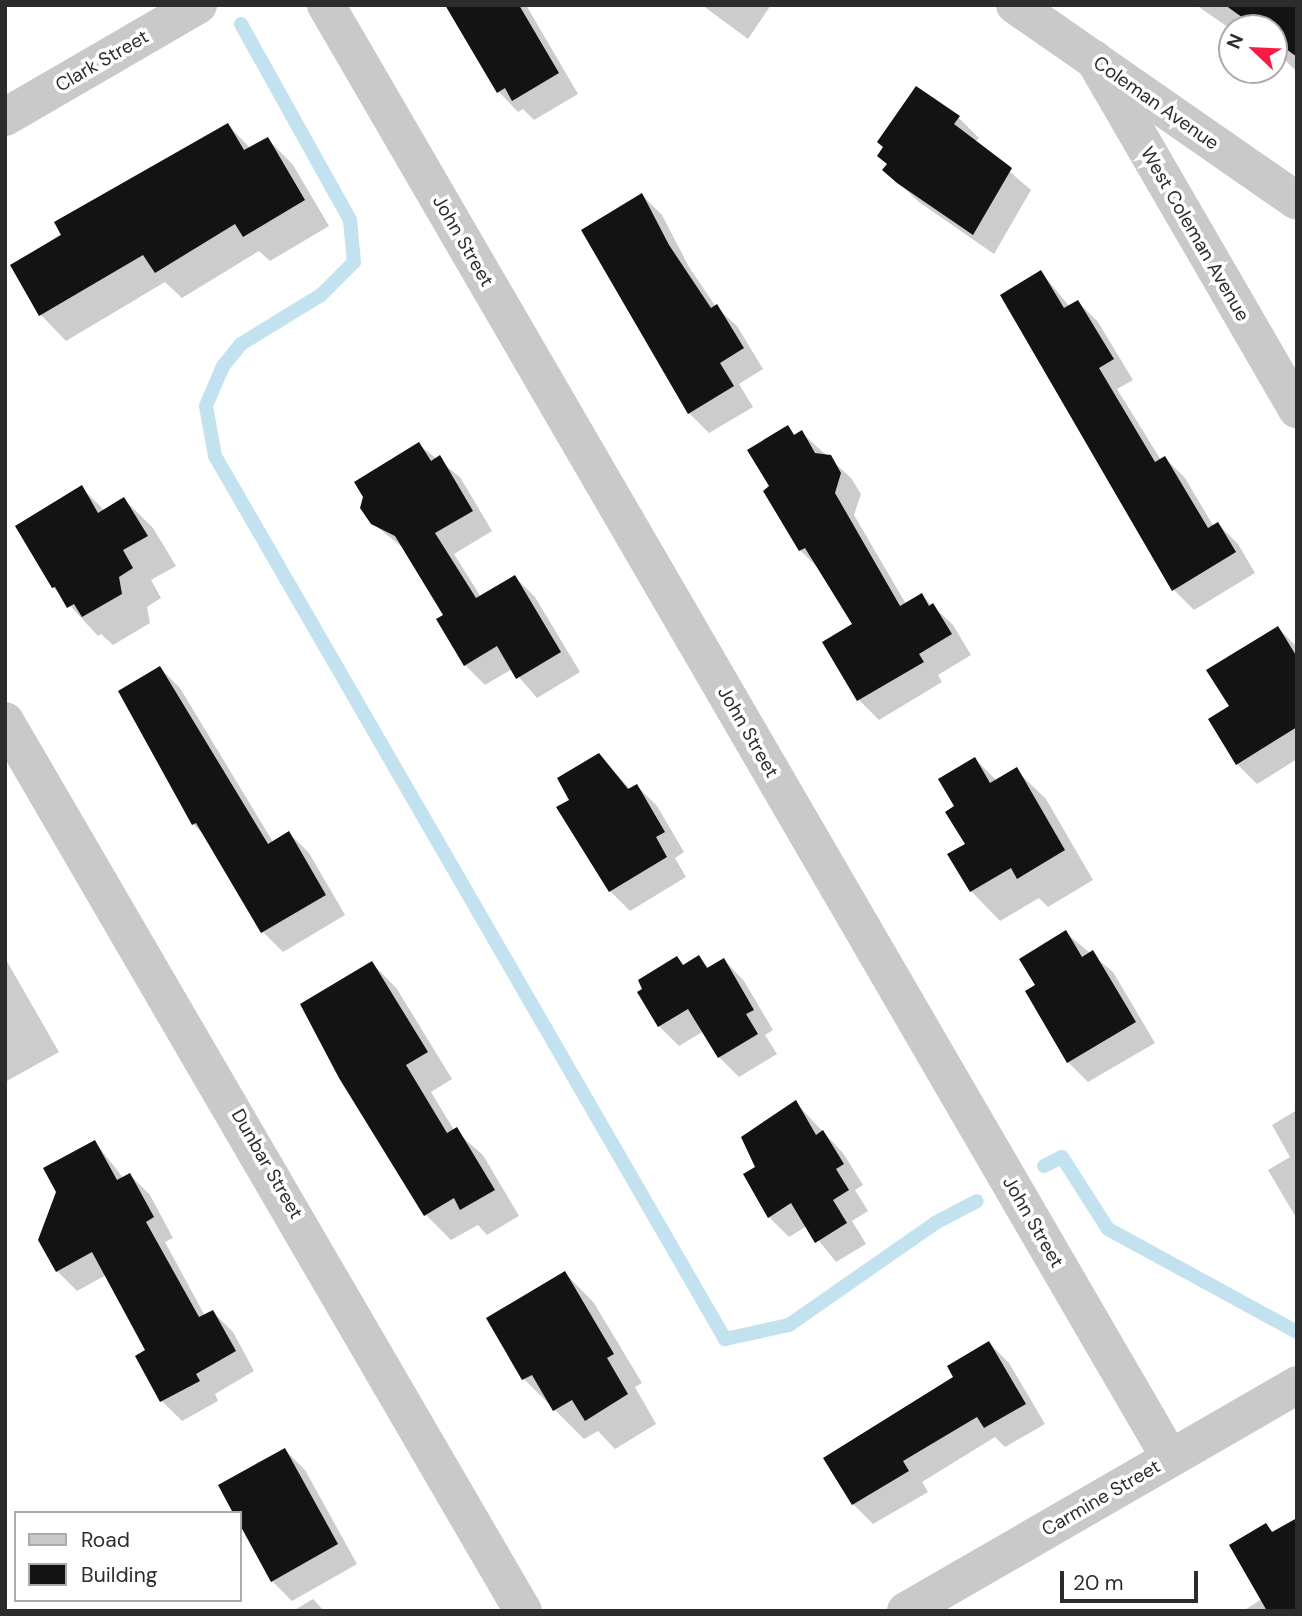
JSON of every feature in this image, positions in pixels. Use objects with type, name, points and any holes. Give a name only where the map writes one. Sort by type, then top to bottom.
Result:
[{"type":"street","name":"Clark Street","points":[[5,117],[198,5]]},
{"type":"street","name":"John Street","points":[[326,5],[1170,1458]]},
{"type":"street","name":"Coleman Avenue","points":[[1015,5],[1297,201]]},
{"type":"street","name":"West Coleman Avenue","points":[[1094,59],[1297,409]]},
{"type":"street","name":"Dunbar Street","points":[[5,721],[523,1611]]},
{"type":"street","name":"Carmine Street","points":[[906,1611],[1297,1385]]},
{"type":"building","points":[[445,5],[519,5],[559,73],[512,101],[505,88],[497,93]]},
{"type":"building","points":[[1225,5],[1297,5],[1297,57],[1288,50],[1288,14],[1238,14]]},
{"type":"building","points":[[916,86],[960,116],[954,124],[1012,168],[973,235],[882,170],[887,164],[877,156],[883,147],[877,142]]},
{"type":"building","points":[[228,123],[244,150],[268,137],[305,200],[243,237],[235,224],[155,273],[143,255],[39,316],[10,265],[61,235],[54,222]]},
{"type":"building","points":[[642,193],[669,245],[711,308],[717,304],[744,348],[720,363],[734,386],[688,414],[581,230]]},
{"type":"building","points":[[1041,270],[1064,308],[1078,300],[1114,359],[1099,368],[1155,462],[1165,456],[1208,528],[1218,522],[1236,552],[1172,591],[1000,295]]},
{"type":"building","points":[[788,425],[794,435],[802,430],[815,453],[831,455],[841,473],[835,493],[900,606],[922,593],[929,606],[933,603],[952,634],[919,654],[924,662],[857,701],[822,642],[852,624],[805,548],[799,551],[763,491],[769,486],[747,450]]},
{"type":"building","points":[[419,442],[431,461],[440,455],[473,511],[435,533],[476,598],[515,575],[561,652],[516,679],[497,646],[464,666],[436,619],[443,615],[395,536],[371,524],[360,508],[363,497],[354,482]]},
{"type":"building","points":[[82,485],[98,513],[124,497],[148,536],[123,550],[133,568],[119,577],[122,594],[82,617],[74,604],[67,608],[55,587],[52,588],[15,526]]},
{"type":"building","points":[[1278,626],[1297,657],[1297,727],[1236,765],[1208,719],[1229,706],[1206,670]]},
{"type":"building","points":[[160,666],[268,844],[289,831],[326,895],[261,933],[196,823],[192,825],[118,691]]},
{"type":"building","points":[[599,753],[628,789],[637,784],[665,832],[656,837],[667,857],[609,892],[556,807],[569,800],[557,778]]},
{"type":"building","points":[[975,757],[990,783],[1017,767],[1065,850],[1017,879],[1011,868],[970,892],[947,854],[965,844],[945,812],[954,806],[938,779]]},
{"type":"building","points":[[1066,930],[1082,957],[1093,950],[1136,1022],[1067,1063],[1025,991],[1035,985],[1019,959]]},
{"type":"building","points":[[699,955],[707,968],[724,958],[754,1010],[746,1014],[758,1034],[718,1058],[688,1009],[658,1027],[637,992],[642,989],[638,980],[677,956],[683,965]]},
{"type":"building","points":[[372,961],[428,1052],[406,1065],[447,1133],[457,1127],[495,1190],[460,1210],[454,1198],[424,1216],[339,1078],[300,1004]]},
{"type":"building","points":[[796,1100],[816,1135],[823,1130],[844,1164],[836,1169],[849,1190],[833,1200],[847,1223],[815,1243],[791,1203],[768,1218],[743,1174],[755,1167],[741,1137]]},
{"type":"building","points":[[95,1140],[117,1180],[130,1173],[154,1217],[146,1222],[199,1317],[213,1310],[236,1351],[196,1374],[200,1381],[160,1402],[135,1356],[145,1350],[92,1252],[56,1272],[38,1240],[56,1192],[43,1168]]},
{"type":"building","points":[[565,1271],[614,1354],[607,1358],[628,1394],[585,1421],[572,1400],[553,1411],[532,1375],[522,1380],[486,1318]]},
{"type":"building","points":[[989,1341],[1026,1404],[984,1428],[977,1417],[903,1461],[909,1471],[852,1505],[823,1458],[953,1377],[947,1366]]},
{"type":"building","points":[[285,1448],[338,1544],[271,1582],[242,1529],[242,1511],[232,1511],[218,1485]]},
{"type":"building","points":[[1297,1518],[1297,1611],[1267,1611],[1229,1545],[1266,1523],[1272,1532]]},
{"type":"waterway","points":[[241,24],[350,220],[354,262],[321,295],[241,344],[223,366],[206,406],[215,456],[725,1339],[789,1325],[935,1223],[977,1201]]},
{"type":"waterway","points":[[1044,1166],[1062,1157],[1108,1229],[1297,1332]]}]
